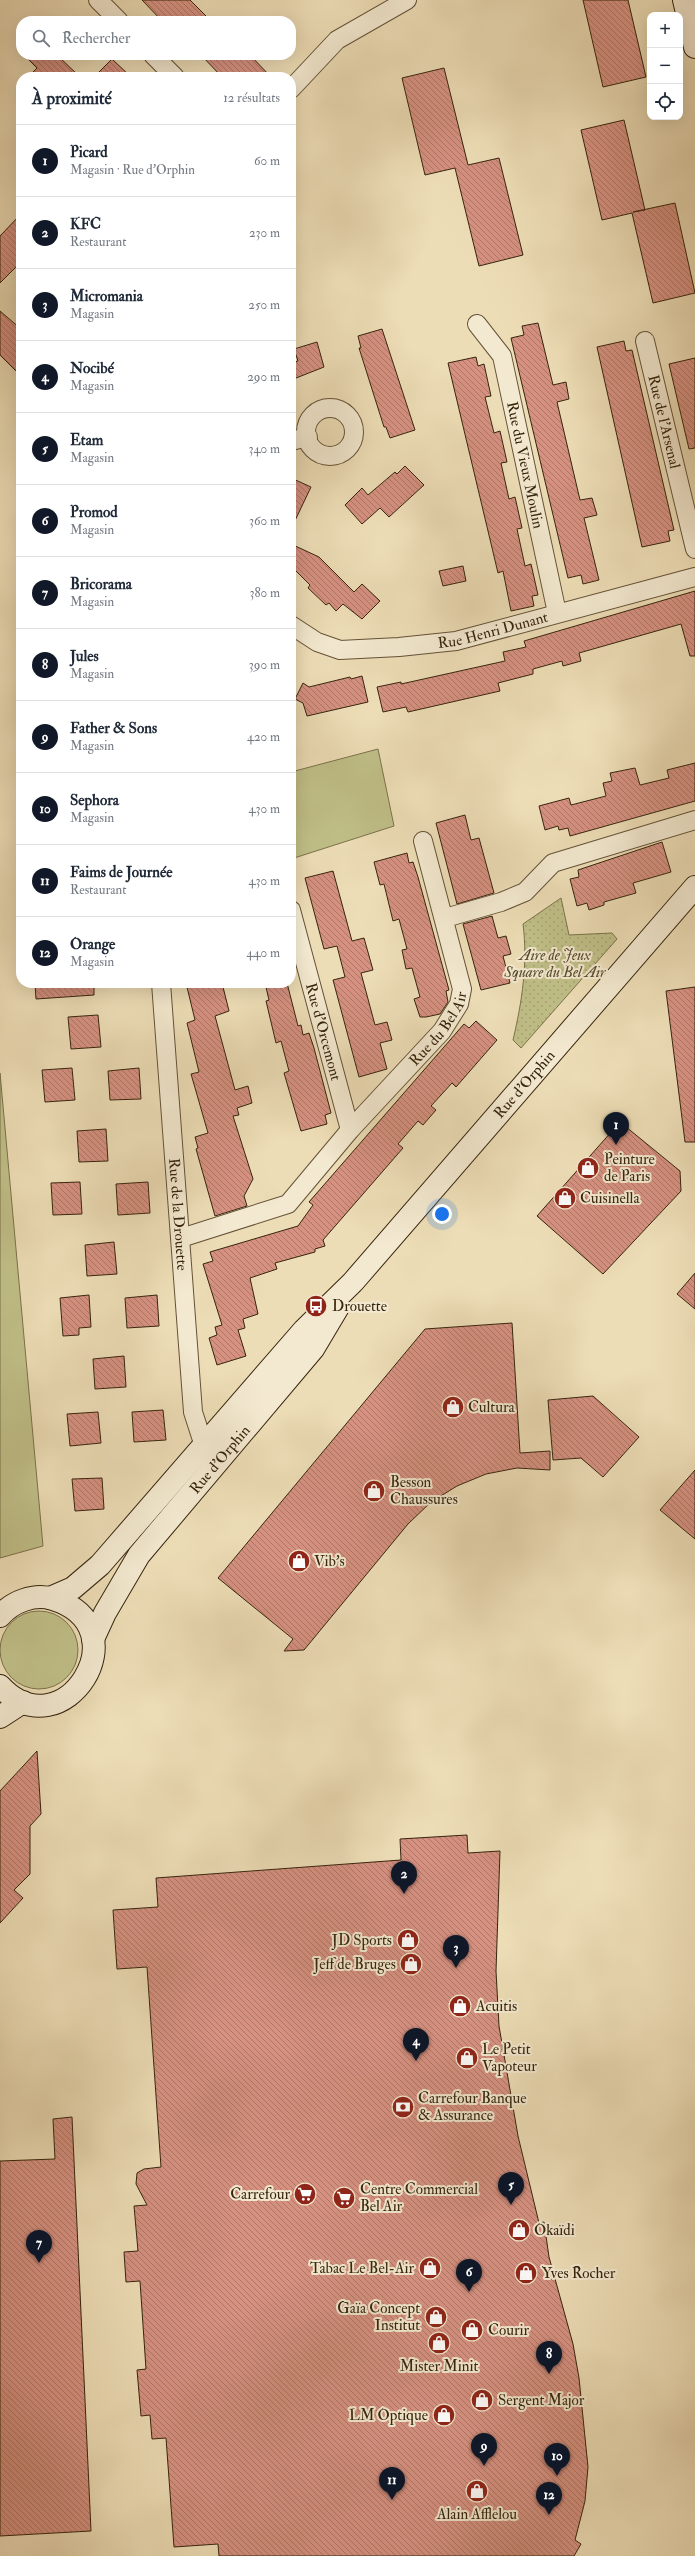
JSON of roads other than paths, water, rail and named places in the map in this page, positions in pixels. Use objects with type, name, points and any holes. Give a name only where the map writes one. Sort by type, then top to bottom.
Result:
[{"type":"main road","points":[[684,0],[695,47]]},
{"type":"main road","name":"Rue d'Orphin","points":[[50,1598],[73,1588],[100,1565],[203,1443],[304,1330],[353,1282],[695,887]]},
{"type":"main road","name":"Rue d'Orphin","points":[[93,1639],[104,1613],[139,1555],[313,1349],[353,1282]]},
{"type":"main road","points":[[203,1443],[215,1465]]},
{"type":"main road","points":[[0,1616],[19,1602],[34,1598],[50,1598],[65,1603],[78,1612],[87,1625],[93,1639],[94,1657],[90,1670],[77,1690],[65,1699],[51,1704],[37,1705],[23,1702],[7,1694],[0,1686]]},
{"type":"main road","points":[[0,1717],[23,1702]]},
{"type":"street","points":[[296,84],[337,40],[407,0]]},
{"type":"street","points":[[101,1],[114,16]]},
{"type":"street","points":[[158,60],[170,72]]},
{"type":"street","name":"Rue du Vieux Moulin","points":[[477,324],[502,356],[557,613]]},
{"type":"street","name":"Rue de l'Arsenal","points":[[645,341],[695,549]]},
{"type":"street","name":"Rue Henri Dunant","points":[[296,627],[317,642],[340,650],[363,650],[456,640],[695,577]]},
{"type":"street","points":[[445,918],[501,902],[525,892],[553,863],[695,820]]},
{"type":"street","name":"Rue du Bel Air","points":[[181,1238],[288,1204],[350,1130],[442,1031],[459,1004],[462,989],[445,918],[423,840]]},
{"type":"street","name":"Rue d'Orcemont","points":[[296,929],[350,1130]]},
{"type":"street","name":"Rue de la Drouette","points":[[161,988],[193,1412],[203,1443]]},
{"type":"place","name":"Picard","points":[[616,1145]]},
{"type":"place","name":"Peinture de Paris","points":[[588,1168]]},
{"type":"place","name":"Cuisinella","points":[[565,1198]]},
{"type":"place","name":"Drouette","points":[[316,1306]]},
{"type":"place","name":"Cultura","points":[[453,1407]]},
{"type":"place","name":"Besson Chaussures","points":[[374,1491]]},
{"type":"place","name":"Vib's","points":[[299,1561]]},
{"type":"place","name":"KFC","points":[[404,1894]]},
{"type":"place","name":"JD Sports","points":[[408,1940]]},
{"type":"place","name":"Jeff de Bruges","points":[[411,1964]]},
{"type":"place","name":"Micromania","points":[[456,1968]]},
{"type":"place","name":"Acuitis","points":[[460,2006]]},
{"type":"place","name":"Le Petit Vapoteur","points":[[467,2058]]},
{"type":"place","name":"Nocibé","points":[[416,2061]]},
{"type":"place","name":"Carrefour Banque & Assurance","points":[[403,2107]]},
{"type":"place","name":"Carrefour","points":[[305,2194]]},
{"type":"place","name":"Centre Commercial Bel Air","points":[[344,2198]]},
{"type":"place","name":"Etam","points":[[511,2205]]},
{"type":"place","name":"Okaïdi","points":[[519,2230]]},
{"type":"place","name":"Bricorama","points":[[39,2263]]},
{"type":"place","name":"Tabac Le Bel-Air","points":[[430,2268]]},
{"type":"place","name":"Yves Rocher","points":[[526,2273]]},
{"type":"place","name":"Promod","points":[[469,2292]]},
{"type":"place","name":"Gaïa Concept Institut","points":[[436,2317]]},
{"type":"place","name":"Courir","points":[[472,2330]]},
{"type":"place","name":"Mister Minit","points":[[439,2343]]},
{"type":"place","name":"Jules","points":[[549,2374]]},
{"type":"place","name":"Sergent Major","points":[[482,2400]]},
{"type":"place","name":"LM Optique","points":[[444,2415]]},
{"type":"place","name":"Father & Sons","points":[[484,2466]]},
{"type":"place","name":"Sephora","points":[[557,2476]]},
{"type":"place","name":"Alain Afflelou","points":[[477,2491]]},
{"type":"place","name":"Faims de Journée","points":[[392,2500]]},
{"type":"place","name":"Orange","points":[[549,2515]]},
{"type":"park label","name":"Aire de Jeux Square du Bel Air","points":[[555,964]]}]
